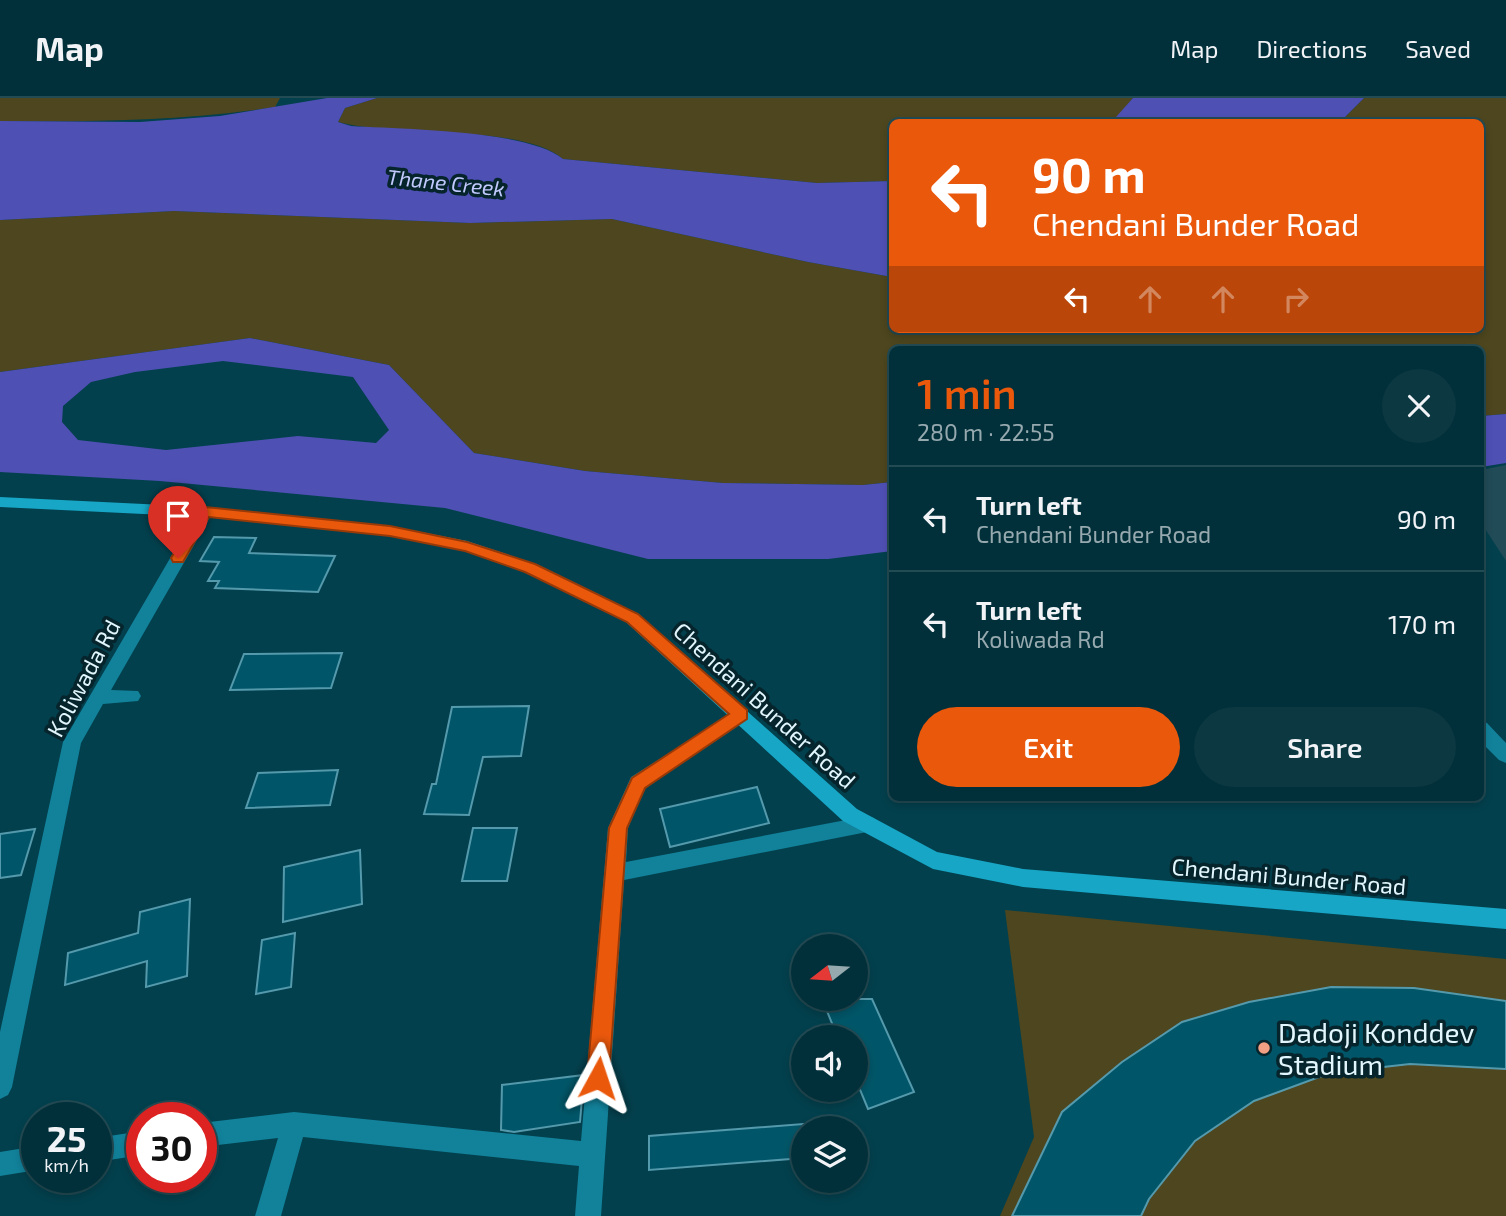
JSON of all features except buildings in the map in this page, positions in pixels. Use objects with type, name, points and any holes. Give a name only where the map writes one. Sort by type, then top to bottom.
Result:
[{"type":"main road","name":"Chendani Bunder Road","points":[[0,502],[205,512],[390,531],[467,547],[530,568],[632,618],[850,815],[933,860],[1023,878],[1506,919]]},
{"type":"street","name":"Koliwada Rd","points":[[0,1087],[72,742],[205,512]]},
{"type":"street","points":[[96,697],[132,696]]},
{"type":"street","points":[[588,1216],[618,828],[638,783],[741,715]]},
{"type":"street","points":[[1484,733],[1506,755]]},
{"type":"street","points":[[614,873],[867,824]]},
{"type":"street","points":[[217,1133],[294,1124],[592,1155]]},
{"type":"street","points":[[268,1216],[294,1124]]},
{"type":"street","points":[[0,1164],[21,1161]]},
{"type":"shaded area","points":[[0,98],[280,98],[275,107],[206,115],[104,121],[0,121]]},
{"type":"shaded area","points":[[377,98],[1133,98],[1117,117],[1119,119],[889,119],[889,181],[817,183],[563,159],[544,148],[489,136],[338,122],[345,108]]},
{"type":"shaded area","points":[[1364,98],[1506,98],[1506,414],[1484,416],[1484,346],[889,346],[889,482],[863,485],[723,483],[585,471],[474,453],[389,365],[250,338],[0,372],[0,220],[174,211],[470,223],[612,219],[808,262],[889,276],[889,333],[1484,333],[1484,119],[1343,119]]},
{"type":"shaded area","points":[[1506,465],[1506,561],[1484,527],[1484,469]]},
{"type":"shaded area","name":"Dadoji Konddev Stadium","points":[[1005,910],[1506,959],[1506,1216],[1000,1216],[1034,1137]]},
{"type":"water","name":"Thane Creek","points":[[327,98],[377,98],[345,108],[338,122],[351,126],[431,130],[494,137],[546,149],[563,159],[817,183],[889,181],[889,276],[808,262],[612,219],[470,223],[174,211],[0,220],[0,121],[140,122],[220,116]]},
{"type":"water","points":[[1133,98],[1364,98],[1343,119],[1116,117]]},
{"type":"water","points":[[250,338],[389,365],[474,453],[585,471],[723,483],[863,485],[889,482],[889,551],[828,559],[648,559],[445,508],[160,481],[0,472],[0,372]],"holes":[[[223,361],[353,377],[389,430],[376,443],[298,436],[166,450],[78,440],[62,422],[63,406],[91,382],[135,372]]]},
{"type":"water","points":[[1506,414],[1506,463],[1484,467],[1484,416]]},
{"type":"place","name":"Dadoji Konddev Stadium","points":[[1264,1048]]},
{"type":"route","points":[[178,558],[205,512],[390,531],[467,547],[530,568],[632,618],[741,715],[638,783],[618,828],[598,1078]]}]
